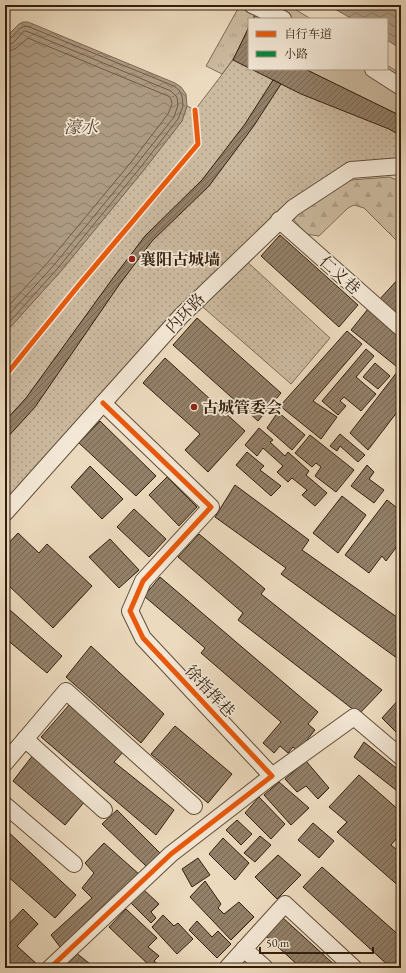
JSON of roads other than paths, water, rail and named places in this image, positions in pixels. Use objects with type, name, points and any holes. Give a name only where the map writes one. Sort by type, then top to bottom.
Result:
[{"type":"street","points":[[252,5],[281,18]]},
{"type":"street","points":[[375,70],[401,87]]},
{"type":"street","name":"内环路","points":[[5,513],[181,316],[293,208],[350,170],[401,166]]},
{"type":"street","name":"仁义巷","points":[[280,220],[400,327]]},
{"type":"street","name":"徐指挥巷","points":[[103,403],[211,507],[143,581],[130,611],[143,638],[272,776]]},
{"type":"street","points":[[5,763],[66,691],[194,806]]},
{"type":"street","points":[[50,968],[171,854],[272,776],[354,717],[401,757]]},
{"type":"street","points":[[25,739],[104,810]]},
{"type":"street","points":[[5,804],[74,864]]},
{"type":"street","points":[[227,968],[285,904],[354,968]]},
{"type":"street","points":[[244,949],[265,968]]},
{"type":"water","points":[[328,5],[401,5],[401,49],[388,41],[388,18],[350,18]]},
{"type":"water","name":"濠水","points":[[23,22],[28,22],[175,83],[181,87],[186,94],[187,106],[182,121],[143,171],[61,271],[5,333],[5,38]]},
{"type":"place","name":"襄阳古城墙","points":[[132,259]]},
{"type":"place","name":"古城管委会","points":[[194,407]]}]
